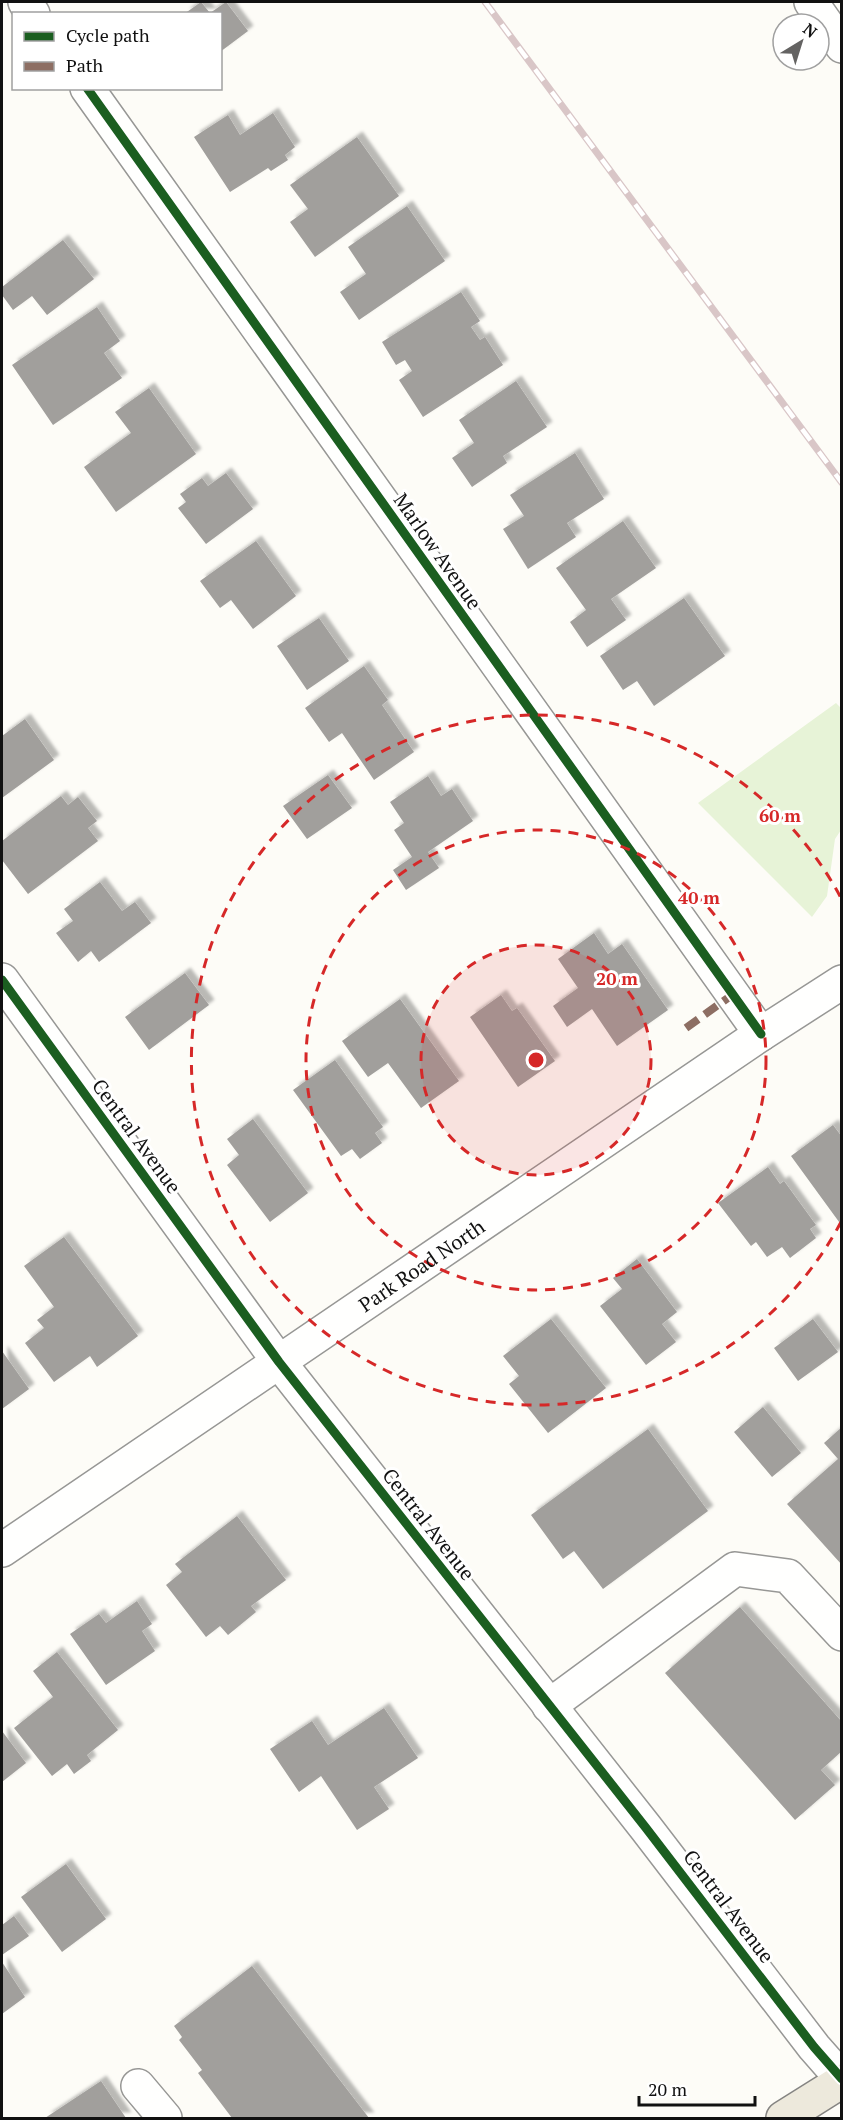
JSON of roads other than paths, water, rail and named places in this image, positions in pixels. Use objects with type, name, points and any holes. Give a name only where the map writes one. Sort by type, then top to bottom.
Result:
[{"type":"main road","points":[[783,2118],[842,2080]]},
{"type":"street","points":[[811,2],[842,46]]},
{"type":"street","name":"Marlow Avenue","points":[[88,90],[761,1034]]},
{"type":"street","name":"Central Avenue","points":[[2,980],[279,1362],[842,2080]]},
{"type":"street","name":"Park Road North","points":[[2,1550],[761,1034],[842,982]]},
{"type":"street","points":[[549,1706],[735,1569],[788,1576],[842,1634]]},
{"type":"street","points":[[138,2086],[165,2118]]},
{"type":"railway","points":[[485,2],[842,483]]}]
